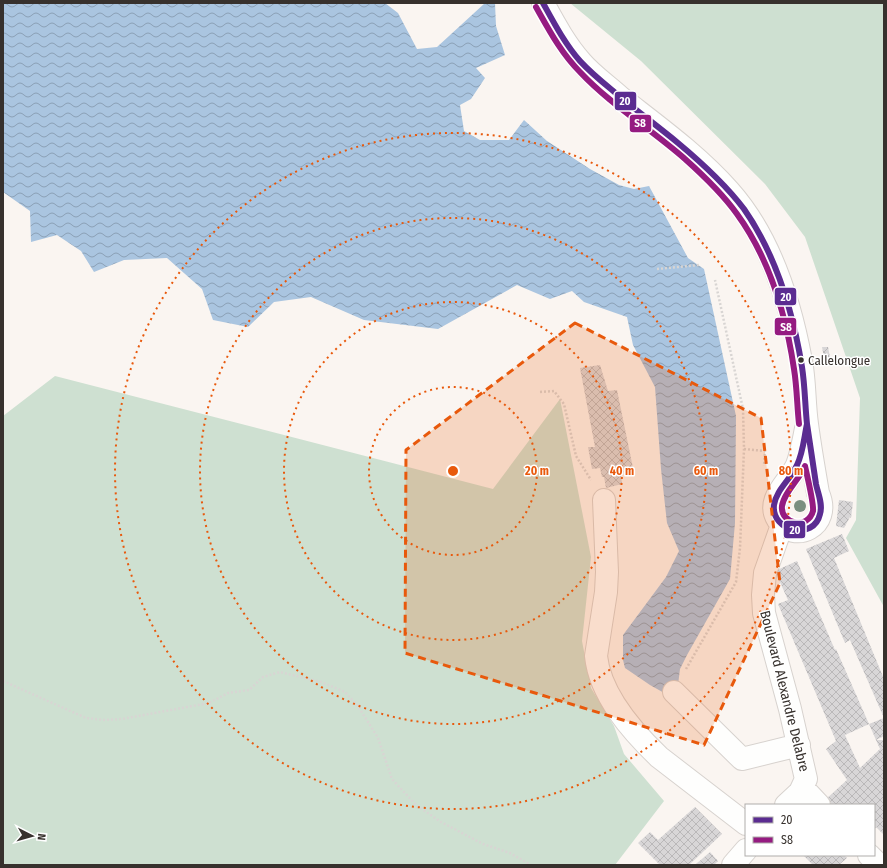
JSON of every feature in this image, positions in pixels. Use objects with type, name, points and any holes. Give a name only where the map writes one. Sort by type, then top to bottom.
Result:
[{"type":"street","points":[[543,3],[567,44],[581,62],[717,179],[740,204],[757,231],[773,264],[791,316],[801,361],[807,424],[818,493],[822,508],[817,522],[804,530],[796,531],[789,529],[782,525],[777,519],[774,507],[776,495],[789,484],[797,482],[805,483],[818,493]]},
{"type":"street","points":[[782,489],[797,465],[807,424]]},
{"type":"street","points":[[604,500],[607,572],[606,592],[596,656],[603,681],[622,716],[650,748],[659,757],[745,823]]},
{"type":"street","name":"Boulevard Alexandre Delabre","points":[[782,525],[765,573],[763,604],[764,613],[799,745],[806,779],[803,788],[787,804]]},
{"type":"street","points":[[674,692],[742,759],[799,745]]},
{"type":"street","points":[[803,788],[818,804]]},
{"type":"street","points":[[733,865],[745,851]]},
{"type":"street","points":[[870,856],[879,865]]},
{"type":"path","points":[[657,269],[699,265]]},
{"type":"path","points":[[686,669],[736,582],[740,548],[744,449],[743,409],[715,280]]},
{"type":"path","points":[[540,392],[554,391],[564,404],[576,456],[604,500]]},
{"type":"path","points":[[744,449],[765,451],[764,466]]},
{"type":"path","points":[[3,681],[86,718],[104,720],[122,719],[210,703],[228,693],[250,690],[263,677],[280,672],[321,682],[346,692],[358,706],[378,738],[392,779],[416,805],[441,822],[483,844],[510,853],[531,865]]},
{"type":"highlighted area","points":[[575,323],[761,418],[780,583],[704,745],[405,653],[406,450]]},
{"type":"green space","points":[[570,3],[884,3],[884,607],[846,538],[856,520],[860,398],[805,237],[765,184],[641,61]]},
{"type":"green space","points":[[55,376],[493,489],[560,399],[591,557],[582,641],[591,688],[614,726],[624,754],[664,801],[615,865],[3,865],[3,416]]},
{"type":"water","points":[[3,3],[385,3],[398,13],[417,49],[437,47],[485,3],[495,3],[496,26],[505,55],[476,68],[485,78],[471,99],[460,105],[464,131],[480,140],[509,140],[524,120],[547,141],[590,169],[619,185],[634,189],[649,186],[688,258],[704,269],[736,416],[735,523],[730,579],[680,669],[678,685],[666,694],[625,668],[623,660],[623,635],[666,577],[679,551],[667,523],[661,469],[655,387],[633,345],[627,317],[584,302],[572,291],[550,299],[517,285],[438,329],[364,320],[311,297],[274,302],[248,327],[213,320],[202,289],[167,258],[124,260],[94,272],[81,251],[57,235],[31,242],[30,211],[3,192]]},
{"type":"building","points":[[822,347],[828,347],[831,362],[825,363]]},
{"type":"building","points":[[600,365],[608,391],[617,390],[633,468],[624,471],[621,474],[622,484],[606,488],[604,477],[602,477],[600,468],[592,469],[588,447],[595,447],[580,368]]},
{"type":"building","points":[[839,500],[853,502],[851,518],[850,517],[844,528],[836,526]]},
{"type":"building","points":[[842,534],[849,551],[834,558],[884,679],[884,718],[850,640],[845,643],[806,549]]},
{"type":"building","points":[[797,561],[835,650],[836,649],[869,724],[845,735],[860,768],[880,749],[876,740],[884,740],[884,835],[876,827],[875,828],[875,804],[829,804],[825,800],[847,780],[826,749],[836,741],[778,604],[788,600],[775,571]]},
{"type":"building","points":[[884,718],[884,736],[876,740],[869,724]]},
{"type":"building","points":[[695,807],[722,834],[689,865],[660,865],[638,843],[650,832],[658,840]]},
{"type":"building","points":[[710,852],[718,861],[714,865],[695,865]]},
{"type":"building","points":[[804,856],[845,856],[847,858],[840,864],[842,865],[813,865]]},
{"type":"transit line","name":"20","points":[[543,3],[565,40],[584,65],[704,166],[721,182],[744,209],[765,245],[782,285],[788,305],[794,326],[803,374],[807,424]]},
{"type":"transit line","name":"S8","points":[[536,7],[561,49],[573,65],[592,84],[672,148],[699,172],[725,199],[748,231],[767,268],[781,308],[791,349],[796,383],[799,424]]},
{"type":"transit line","name":"20","points":[[807,424],[821,510],[816,522],[810,528],[794,530],[779,522],[775,514],[774,505],[778,494],[799,460],[807,424]]},
{"type":"transit line","name":"S8","points":[[805,466],[813,511],[806,521],[800,523],[790,521],[785,517],[782,506],[783,501],[805,466]]},
{"type":"place","name":"Callelongue","points":[[801,360]]}]
